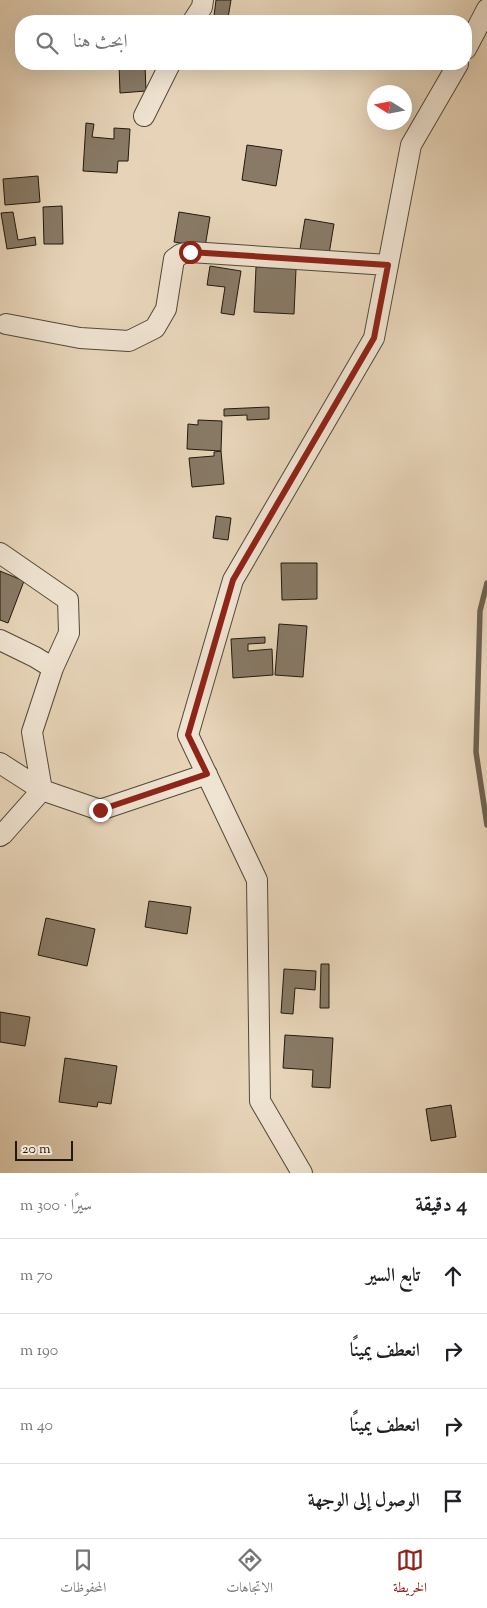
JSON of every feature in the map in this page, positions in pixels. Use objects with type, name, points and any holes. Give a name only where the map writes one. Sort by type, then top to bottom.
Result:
[{"type":"street","points":[[197,15],[202,7],[203,0]]},
{"type":"street","points":[[472,38],[487,9]]},
{"type":"street","points":[[144,116],[167,70]]},
{"type":"street","points":[[302,1173],[260,1101],[257,880],[188,735],[233,580],[374,338],[411,145],[455,70]]},
{"type":"street","points":[[6,324],[80,338],[129,341],[155,328],[166,309],[174,259],[181,254],[190,252],[388,265]]},
{"type":"street","points":[[0,552],[68,600],[70,633],[53,668],[32,732],[42,790]]},
{"type":"street","points":[[0,640],[35,656],[53,668]]},
{"type":"street","points":[[0,763],[42,790],[100,810],[207,774]]},
{"type":"street","points":[[0,836],[42,790]]},
{"type":"building","points":[[216,0],[231,0],[228,15],[214,15]]},
{"type":"building","points":[[119,70],[145,70],[146,91],[120,93]]},
{"type":"building","points":[[86,123],[94,124],[92,137],[114,139],[114,128],[130,129],[128,161],[118,161],[117,173],[83,171]]},
{"type":"building","points":[[247,145],[282,150],[276,186],[242,180]]},
{"type":"building","points":[[38,176],[40,202],[5,205],[3,179]]},
{"type":"building","points":[[62,206],[63,244],[44,244],[43,207]]},
{"type":"building","points":[[13,212],[18,240],[35,237],[36,245],[7,249],[1,213]]},
{"type":"building","points":[[179,212],[210,217],[205,247],[174,242]]},
{"type":"building","points":[[305,219],[334,224],[328,260],[299,255]]},
{"type":"building","points":[[210,266],[241,271],[234,315],[221,313],[225,287],[207,285]]},
{"type":"building","points":[[256,267],[296,269],[294,314],[254,312]]},
{"type":"building","points":[[269,407],[269,419],[247,420],[247,415],[224,416],[224,409]]},
{"type":"building","points":[[198,420],[222,421],[221,451],[187,449],[188,424],[198,425]]},
{"type":"building","points":[[221,451],[224,484],[192,487],[189,458],[214,456],[214,452]]},
{"type":"building","points":[[216,516],[231,518],[228,540],[213,538]]},
{"type":"building","points":[[281,563],[317,563],[317,599],[282,600]]},
{"type":"building","points":[[0,571],[24,581],[8,623],[0,620]]},
{"type":"building","points":[[279,624],[307,626],[303,677],[275,675]]},
{"type":"building","points":[[265,637],[265,643],[248,644],[248,651],[272,649],[273,675],[233,678],[231,639]]},
{"type":"building","points":[[149,901],[191,907],[187,934],[145,927]]},
{"type":"building","points":[[46,918],[95,929],[87,966],[38,955]]},
{"type":"building","points":[[321,964],[329,964],[329,1008],[320,1008]]},
{"type":"building","points":[[284,969],[316,971],[315,990],[295,988],[293,1014],[281,1013]]},
{"type":"building","points":[[0,1012],[30,1017],[25,1046],[0,1042]]},
{"type":"building","points":[[285,1035],[333,1038],[330,1088],[312,1087],[313,1070],[283,1068]]},
{"type":"building","points":[[65,1058],[117,1066],[111,1104],[98,1102],[97,1107],[59,1102]]},
{"type":"building","points":[[451,1105],[456,1137],[431,1141],[426,1109]]},
{"type":"waterway","points":[[487,583],[480,611],[476,752],[487,825]]},
{"type":"route","points":[[100,810],[207,774],[188,735],[233,580],[374,338],[388,265],[190,252]]}]
